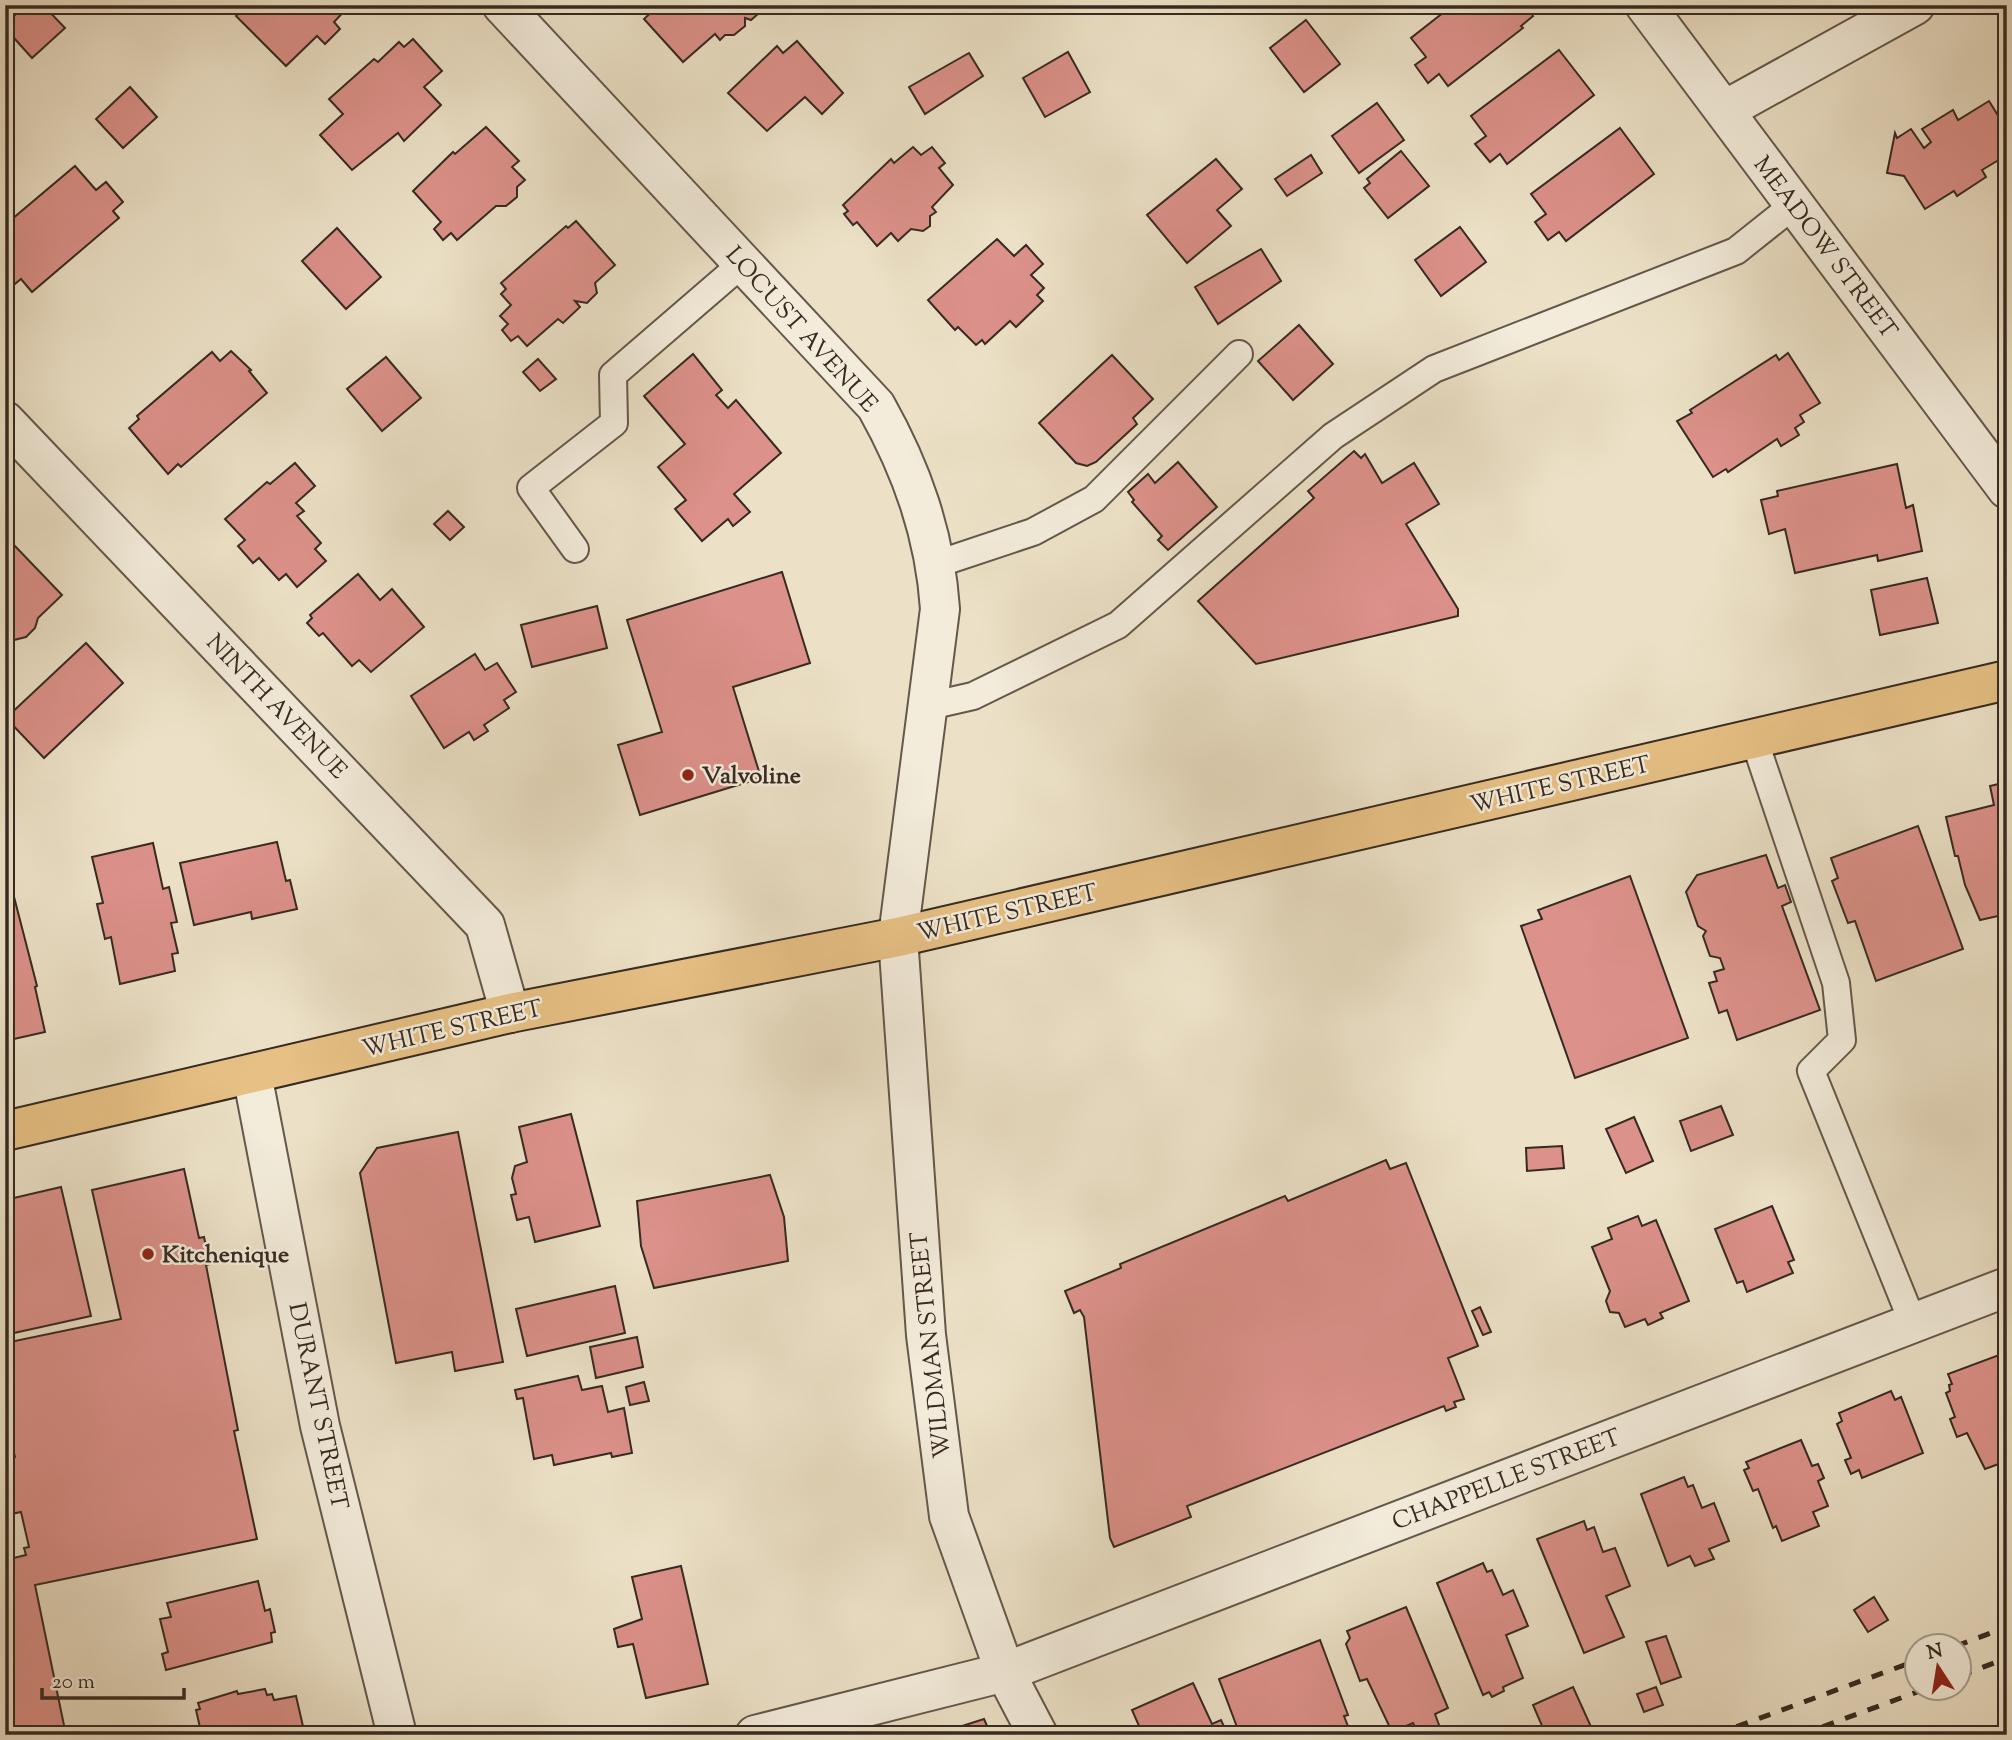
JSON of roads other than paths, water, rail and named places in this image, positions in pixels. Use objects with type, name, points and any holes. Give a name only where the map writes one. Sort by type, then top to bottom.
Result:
[{"type":"main road","name":"WHITE STREET","points":[[5,1130],[510,1013],[898,937],[2007,680]]},
{"type":"street","name":"LOCUST AVENUE","points":[[502,5],[876,406],[901,451],[920,503],[937,564],[940,609],[898,937]]},
{"type":"street","name":"MEADOW STREET","points":[[1645,5],[2007,489]]},
{"type":"street","points":[[1725,110],[1914,5]]},
{"type":"street","name":"NINTH AVENUE","points":[[5,421],[485,925],[510,1013]]},
{"type":"street","name":"WILDMAN STREET","points":[[898,937],[926,1335],[948,1516],[1005,1672],[1038,1735]]},
{"type":"street","name":"DURANT STREET","points":[[252,1074],[320,1426],[397,1735]]},
{"type":"street","name":"CHAPPELLE STREET","points":[[1005,1672],[2007,1287]]},
{"type":"street","points":[[755,1735],[1005,1672]]},
{"type":"lane","points":[[929,706],[973,696],[1118,625],[1334,436],[1434,369],[1737,251],[1795,204]]},
{"type":"lane","points":[[575,549],[531,488],[614,423],[614,375],[743,263]]},
{"type":"lane","points":[[937,564],[1033,532],[1094,499],[1239,354]]},
{"type":"lane","points":[[1754,739],[1836,984],[1842,1040],[1811,1071],[1913,1323]]},
{"type":"railway","points":[[1974,1639],[2007,1627]]},
{"type":"railway","points":[[1974,1671],[2007,1658]]},
{"type":"railway","points":[[1714,1735],[1904,1665]]},
{"type":"railway","points":[[1800,1735],[1904,1697]]},
{"type":"place","name":"Valvoline","points":[[688,775]]},
{"type":"place","name":"Kitchenique","points":[[148,1254]]}]
